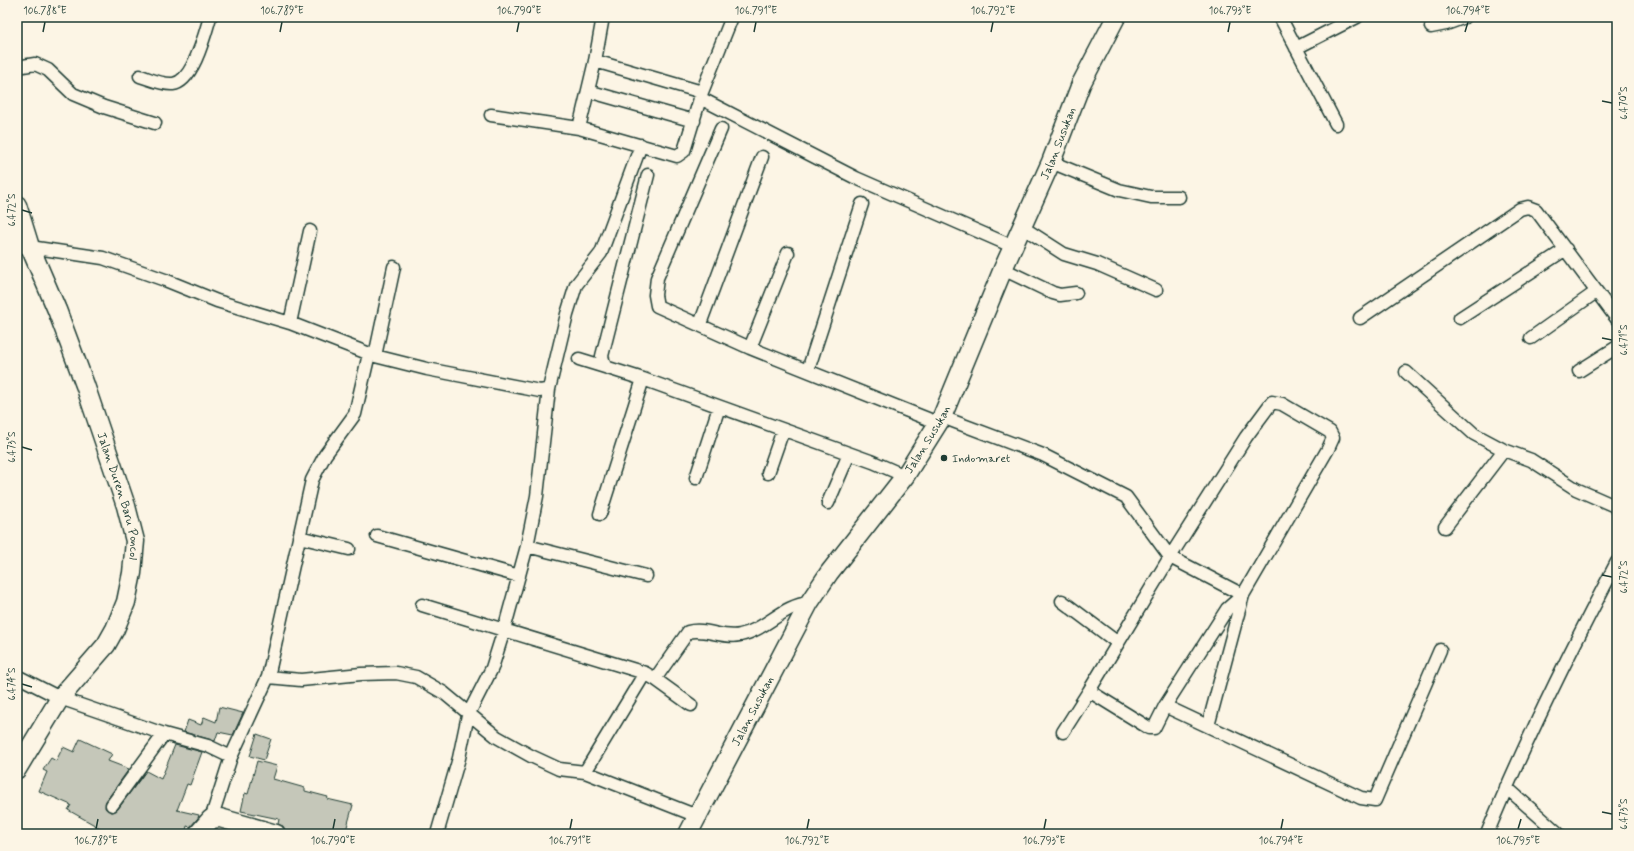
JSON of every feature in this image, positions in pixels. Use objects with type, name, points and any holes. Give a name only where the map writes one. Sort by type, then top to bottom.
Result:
[{"type":"street","points":[[140,76],[166,84],[174,84],[182,81],[191,70],[210,17]]},
{"type":"street","points":[[579,128],[596,61],[603,17]]},
{"type":"street","points":[[491,115],[579,128],[677,156],[681,155],[684,151],[694,121],[701,95],[732,17]]},
{"type":"street","name":"Jalan Susukan","points":[[688,834],[809,603],[834,566],[904,476],[940,420],[1051,162],[1081,84],[1116,17]]},
{"type":"street","points":[[1280,17],[1336,124]]},
{"type":"street","points":[[1296,48],[1357,17]]},
{"type":"street","points":[[1431,28],[1465,17]]},
{"type":"street","points":[[596,61],[701,95],[856,178],[1014,247]]},
{"type":"street","points":[[17,67],[35,64],[48,70],[73,94],[104,107],[155,123]]},
{"type":"street","points":[[588,91],[694,121]]},
{"type":"street","points":[[721,129],[657,278],[655,295],[657,306],[700,324],[750,348],[940,420],[1043,455],[1126,497],[1170,557],[1243,595]]},
{"type":"street","points":[[437,834],[459,758],[468,715],[492,668],[527,546],[537,496],[549,389],[567,314],[576,285],[601,253],[641,145]]},
{"type":"street","points":[[700,324],[762,157]]},
{"type":"street","points":[[1051,162],[1119,190],[1151,197],[1179,197]]},
{"type":"street","points":[[605,367],[602,356],[648,175]]},
{"type":"street","points":[[808,370],[862,204]]},
{"type":"street","name":"Jalan Duren Baru Poncol","points":[[17,205],[23,249],[57,310],[85,385],[126,506],[135,541],[132,573],[126,602],[115,629],[106,645],[60,698],[17,769]]},
{"type":"street","points":[[1360,318],[1520,209],[1528,207],[1536,210],[1596,292],[1615,313]]},
{"type":"street","points":[[1022,227],[1064,254],[1097,264],[1156,290]]},
{"type":"street","points":[[290,323],[310,231]]},
{"type":"street","points":[[23,249],[103,258],[165,280],[217,301],[290,323],[372,355],[426,369],[540,391],[549,389]]},
{"type":"street","points":[[1460,318],[1566,249]]},
{"type":"street","points":[[750,348],[788,253]]},
{"type":"street","points":[[198,834],[211,819],[232,757],[268,677],[312,480],[325,455],[355,414],[372,355],[394,267]]},
{"type":"street","points":[[1004,269],[1053,293],[1060,295],[1076,293]]},
{"type":"street","points":[[1531,338],[1596,292]]},
{"type":"street","points":[[1579,371],[1617,347]]},
{"type":"street","points":[[579,359],[643,379],[849,454],[904,476]]},
{"type":"street","points":[[1406,372],[1474,434],[1504,450],[1531,460],[1576,489],[1617,507]]},
{"type":"street","points":[[600,514],[643,379]]},
{"type":"street","points":[[1063,732],[1246,436],[1272,402],[1282,404],[1330,432],[1333,438],[1243,595],[1208,726]]},
{"type":"street","points":[[696,478],[719,407]]},
{"type":"street","points":[[768,473],[783,430]]},
{"type":"street","points":[[1445,527],[1504,450]]},
{"type":"street","points":[[828,503],[849,454]]},
{"type":"street","points":[[378,536],[519,576]]},
{"type":"street","points":[[299,537],[349,549]]},
{"type":"street","points":[[527,546],[646,576]]},
{"type":"street","points":[[1487,834],[1506,787],[1560,674],[1617,562]]},
{"type":"street","points":[[1089,691],[1152,729],[1227,609],[1243,595]]},
{"type":"street","points":[[1062,601],[1118,643]]},
{"type":"street","points":[[585,772],[650,676],[688,632],[701,631],[739,636],[755,629],[792,606],[809,603]]},
{"type":"street","points":[[422,605],[650,676],[691,705]]},
{"type":"street","points":[[1165,706],[1361,798],[1374,800],[1440,650]]},
{"type":"street","points":[[268,677],[301,680],[361,674],[396,673],[416,677],[444,693],[468,715],[497,737],[559,770],[585,772],[697,816]]},
{"type":"street","points":[[17,676],[60,698],[164,734],[208,746],[232,757]]},
{"type":"street","points":[[112,805],[164,734]]},
{"type":"street","points":[[1506,787],[1560,834]]},
{"type":"street","points":[[211,819],[220,818],[276,834]]},
{"type":"building","points":[[219,707],[243,713],[233,735],[218,732],[215,741],[184,732],[188,720],[201,725],[204,717],[216,722]]},
{"type":"building","points":[[257,734],[271,739],[264,760],[250,756]]},
{"type":"building","points":[[80,739],[112,754],[108,761],[129,769],[106,801],[105,808],[112,812],[118,809],[146,771],[161,779],[175,745],[202,752],[190,785],[187,784],[177,810],[199,815],[198,818],[190,827],[187,826],[185,834],[95,834],[100,828],[68,810],[71,805],[39,791],[47,772],[43,770],[51,758],[56,761],[63,747],[74,752]]},
{"type":"building","points":[[257,761],[277,766],[273,779],[305,788],[305,791],[328,797],[327,799],[353,805],[345,834],[297,834],[286,831],[283,826],[278,824],[279,819],[241,811],[245,793],[248,794]]},
{"type":"place","name":"Indomaret","points":[[944,458]]}]
